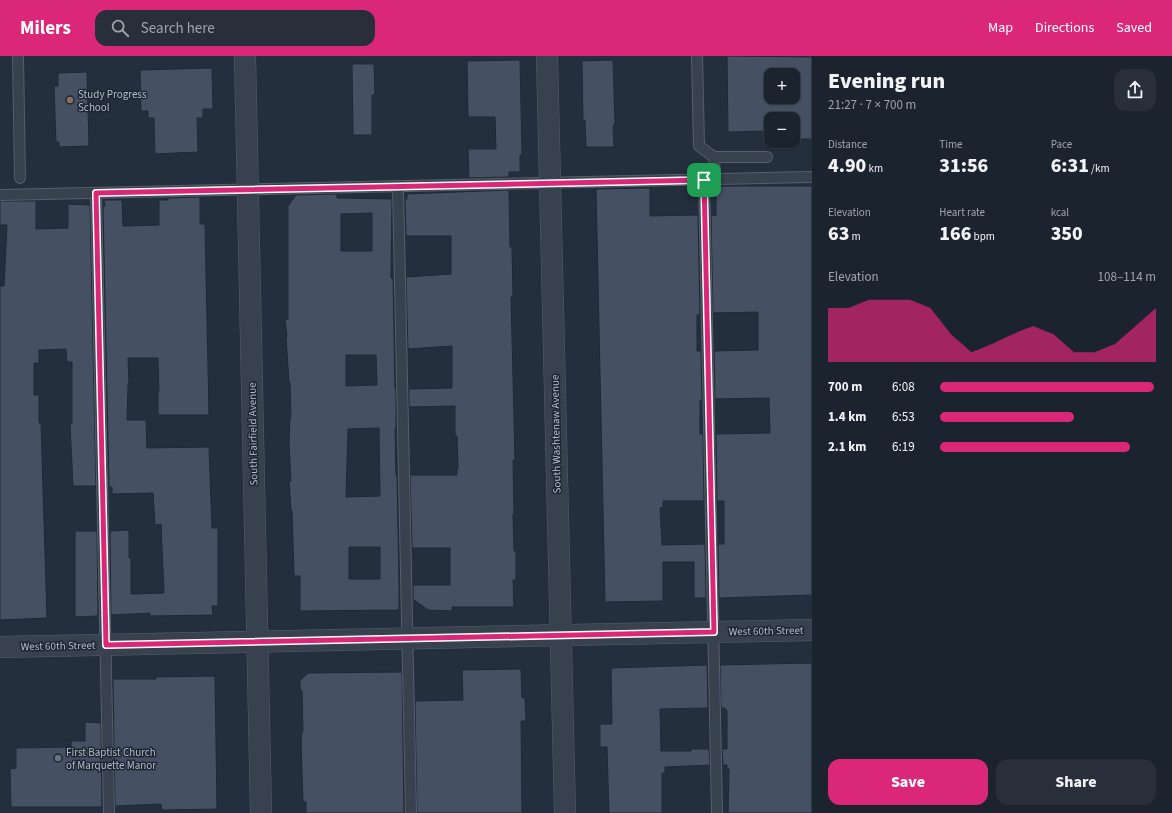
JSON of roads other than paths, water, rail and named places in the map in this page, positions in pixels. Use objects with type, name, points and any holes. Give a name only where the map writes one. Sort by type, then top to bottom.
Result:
[{"type":"street","name":"South Fairfield Avenue","points":[[245,56],[261,813]]},
{"type":"street","name":"South Washtenaw Avenue","points":[[547,56],[565,813]]},
{"type":"street","name":"West 60th Street","points":[[0,647],[812,630]]},
{"type":"lane","points":[[18,56],[20,178]]},
{"type":"lane","points":[[697,56],[699,146],[714,157],[767,156]]},
{"type":"lane","points":[[714,157],[715,179]]},
{"type":"lane","points":[[0,195],[812,177]]},
{"type":"lane","points":[[704,180],[718,813]]},
{"type":"lane","points":[[398,186],[411,813]]},
{"type":"lane","points":[[96,193],[109,813]]},
{"type":"place","name":"Study Progress School","points":[[70,100]]},
{"type":"place","name":"First Baptist Church of Marquette Manor","points":[[58,758]]}]
